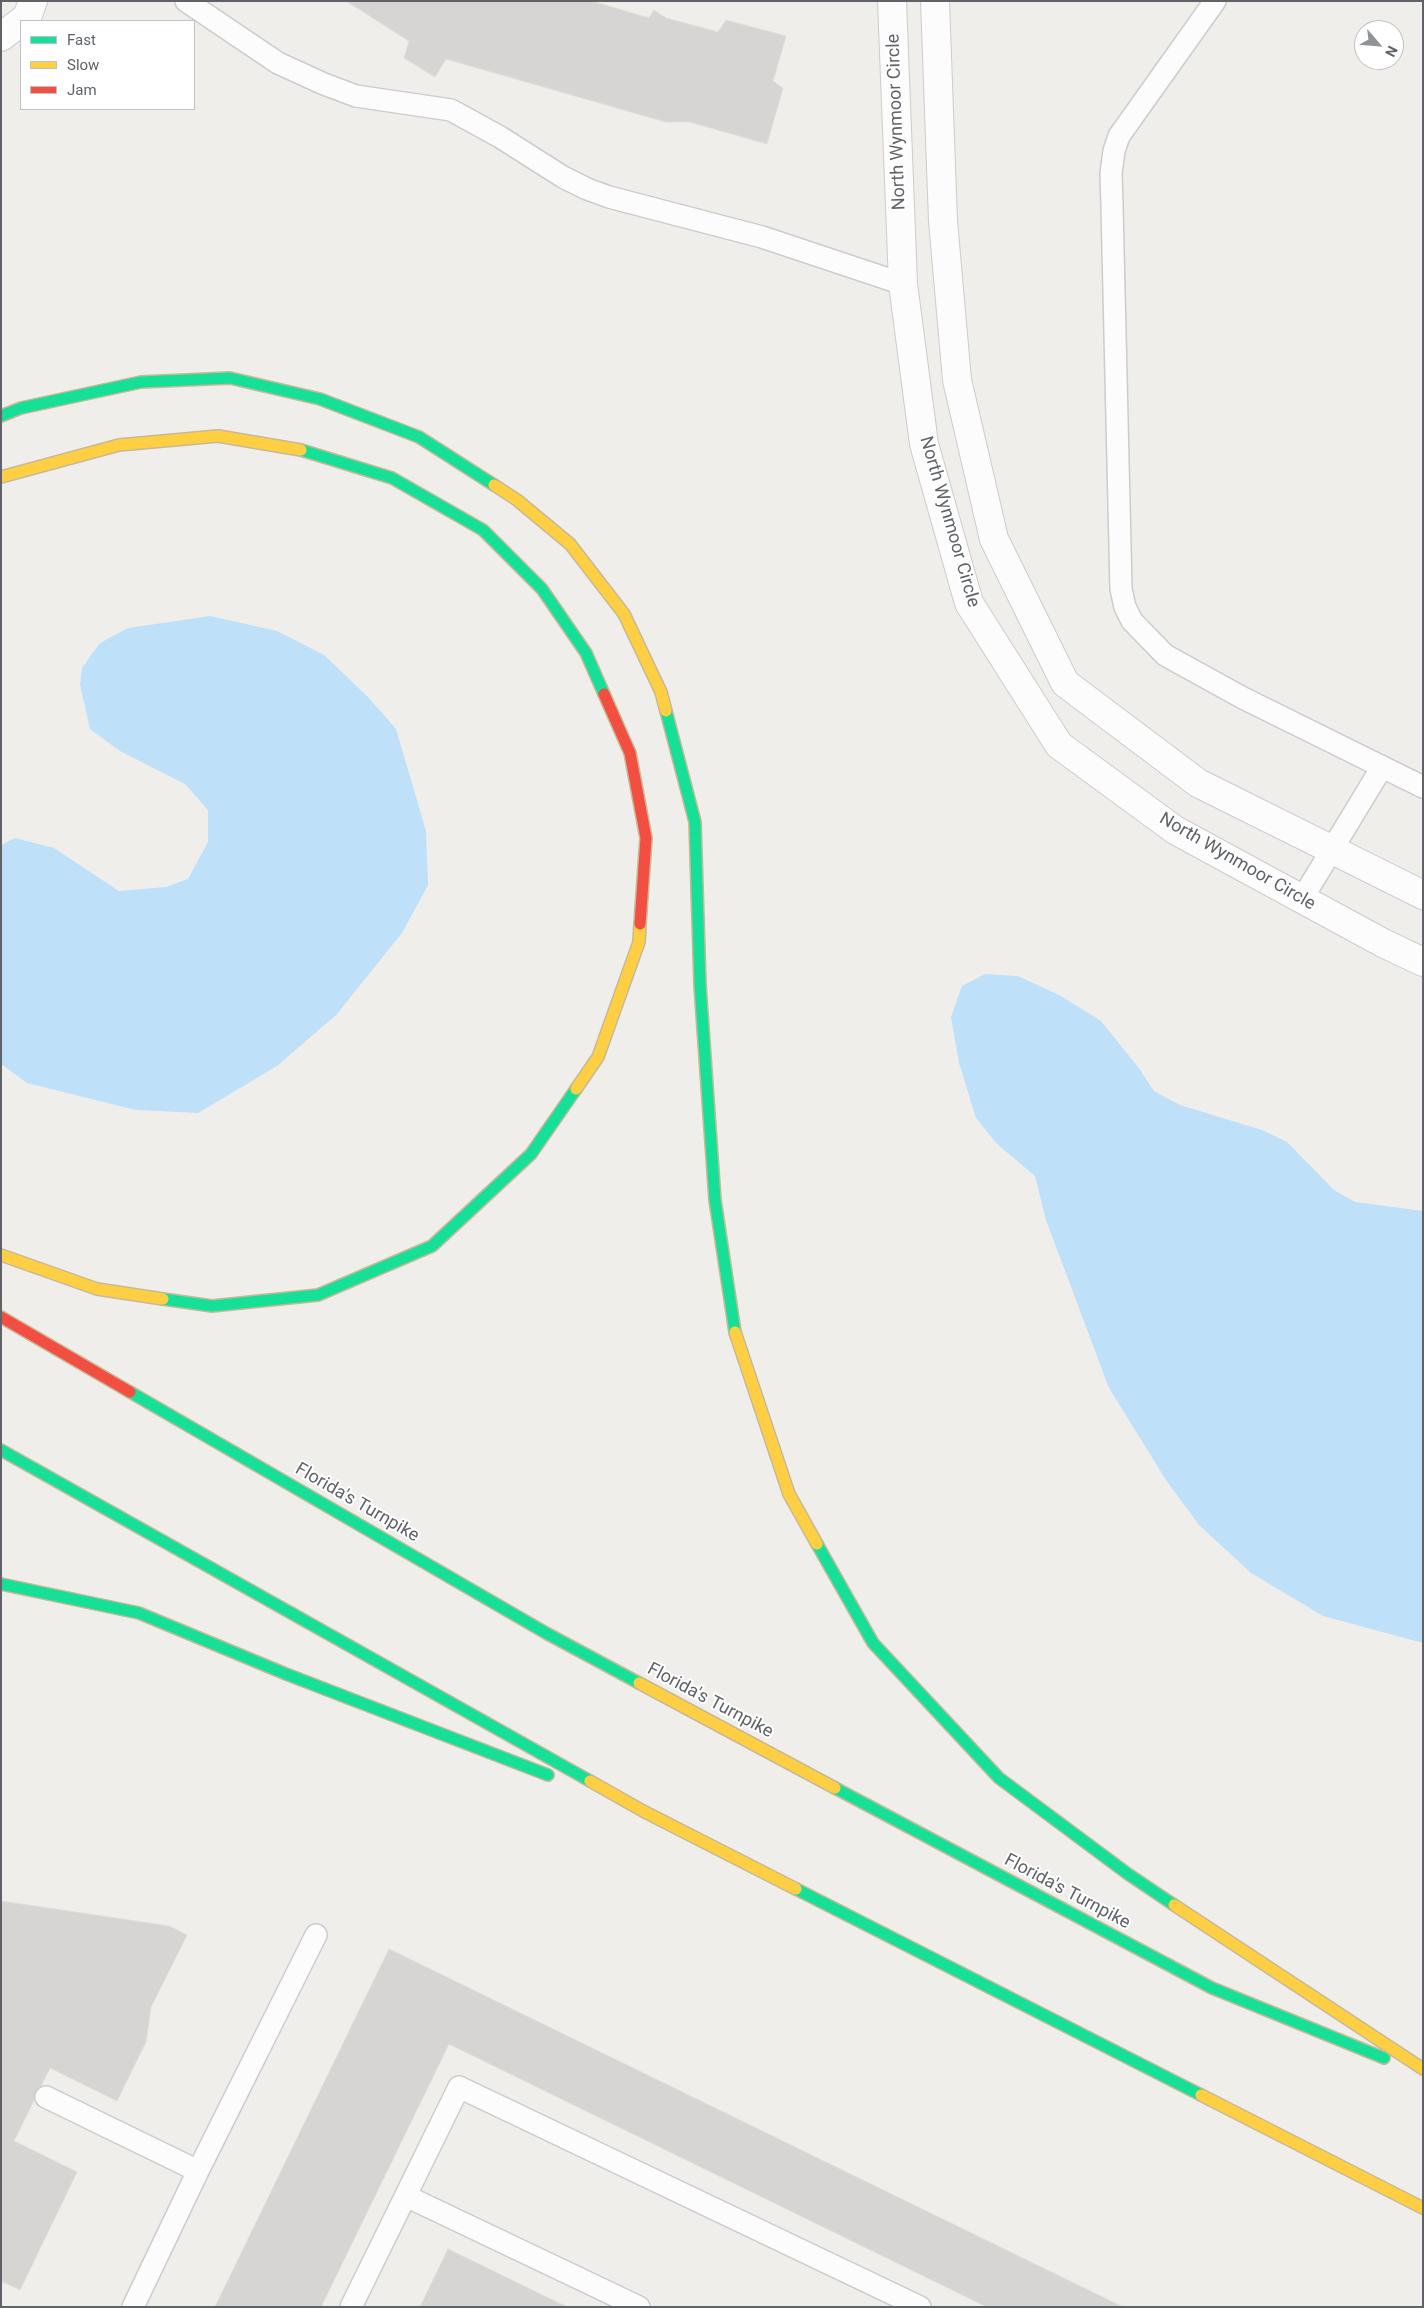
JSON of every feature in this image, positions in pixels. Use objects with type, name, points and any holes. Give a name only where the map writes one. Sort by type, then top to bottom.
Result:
[{"type":"highway","points":[[1,416],[21,408],[141,382],[230,378],[320,399],[419,437],[516,500],[570,544],[624,614],[661,692],[695,822],[700,985],[715,1200],[737,1342],[790,1494],[873,1643],[999,1778],[1128,1874],[1423,2069]]},
{"type":"highway","points":[[1,477],[17,471],[119,445],[218,436],[305,451],[392,478],[484,530],[542,589],[586,653],[630,753],[646,838],[639,942],[598,1057],[531,1154],[432,1246],[318,1295],[212,1306],[97,1289],[1,1255]]},
{"type":"highway","name":"Florida's Turnpike","points":[[1,1317],[546,1633],[939,1844],[1212,1988],[1423,2074]]},
{"type":"highway","points":[[1,1450],[643,1811],[1423,2208]]},
{"type":"highway","points":[[1,1584],[140,1613],[296,1678],[643,1811]]},
{"type":"street","points":[[23,20],[27,17],[33,1]]},
{"type":"street","name":"North Wynmoor Circle","points":[[892,1],[903,284],[924,444],[970,603],[1059,746],[1175,830],[1423,962]]},
{"type":"street","points":[[935,1],[943,221],[957,380],[994,539],[1065,683],[1198,783],[1423,895]]},
{"type":"street","points":[[1,37],[20,22]]},
{"type":"lane","points":[[186,1],[278,63],[356,96],[451,110],[500,137],[563,177],[587,189],[609,197],[762,237],[903,284]]},
{"type":"lane","points":[[1215,1],[1119,136],[1114,151],[1111,173],[1121,589],[1125,607],[1132,622],[1165,655],[1244,698],[1423,787]]},
{"type":"lane","points":[[1302,899],[1382,767]]},
{"type":"lane","points":[[133,2307],[198,2170],[316,1935]]},
{"type":"lane","points":[[351,2307],[459,2087],[920,2307]]},
{"type":"lane","points":[[46,2098],[198,2170]]},
{"type":"lane","points":[[406,2196],[639,2307]]},
{"type":"water","points":[[210,616],[277,631],[324,655],[369,698],[396,729],[426,831],[428,885],[402,933],[336,1015],[277,1066],[198,1113],[136,1110],[27,1083],[1,1064],[1,845],[15,838],[54,848],[119,891],[166,887],[188,879],[208,842],[208,810],[185,784],[120,751],[90,729],[80,685],[82,668],[100,643],[128,628]]},
{"type":"water","points":[[985,974],[1018,976],[1061,996],[1101,1021],[1138,1067],[1154,1091],[1180,1105],[1262,1130],[1287,1142],[1334,1190],[1355,1202],[1423,1211],[1423,1643],[1323,1616],[1251,1573],[1199,1525],[1166,1480],[1109,1388],[1046,1220],[1035,1176],[997,1144],[976,1118],[959,1063],[951,1017],[962,986]]},
{"type":"building","points":[[346,1],[591,1],[649,18],[654,10],[666,18],[718,32],[726,20],[786,36],[773,81],[783,88],[767,144],[690,122],[666,122],[446,59],[435,77],[404,58],[409,41]]},
{"type":"building","points":[[1,1901],[169,1926],[187,1935],[151,2007],[146,2042],[117,2101],[50,2068],[14,2141],[77,2172],[20,2290],[1,2281]]},
{"type":"building","points":[[389,1949],[1123,2307],[987,2307],[449,2044],[321,2307],[215,2307]]},
{"type":"building","points":[[448,2249],[567,2307],[420,2307]]},
{"type":"traffic: fast","points":[[1,416],[21,408],[141,382],[230,378],[320,399],[419,437],[494,485]]},
{"type":"traffic: fast","points":[[301,450],[392,478],[483,530],[542,589],[586,653],[604,694]]},
{"type":"traffic: fast","points":[[666,711],[695,822],[700,985],[715,1200],[735,1332]]},
{"type":"traffic: fast","points":[[163,1299],[212,1306],[318,1295],[432,1246],[531,1154],[576,1089]]},
{"type":"traffic: fast","points":[[130,1392],[546,1633],[639,1683]]},
{"type":"traffic: fast","points":[[1,1450],[590,1781]]},
{"type":"traffic: fast","points":[[817,1544],[873,1643],[999,1778],[1128,1874],[1174,1905]]},
{"type":"traffic: fast","points":[[1,1584],[139,1613],[286,1674],[548,1775]]},
{"type":"traffic: fast","points":[[835,1788],[1212,1988],[1384,2058]]},
{"type":"traffic: fast","points":[[796,1889],[1201,2095]]},
{"type":"traffic: slow","points":[[1,477],[119,445],[218,436],[301,450]]},
{"type":"traffic: slow","points":[[494,485],[517,500],[570,544],[624,614],[661,692],[666,711]]},
{"type":"traffic: slow","points":[[576,1089],[598,1057],[639,942],[640,924]]},
{"type":"traffic: slow","points":[[1,1255],[97,1289],[163,1299]]},
{"type":"traffic: slow","points":[[735,1332],[789,1494],[817,1544]]},
{"type":"traffic: slow","points":[[639,1683],[835,1788]]},
{"type":"traffic: slow","points":[[590,1781],[643,1811],[796,1889]]},
{"type":"traffic: slow","points":[[1174,1905],[1423,2069]]},
{"type":"traffic: slow","points":[[1201,2095],[1423,2208]]},
{"type":"traffic: jam","points":[[604,694],[630,753],[646,838],[640,924]]},
{"type":"traffic: jam","points":[[1,1317],[130,1392]]}]
